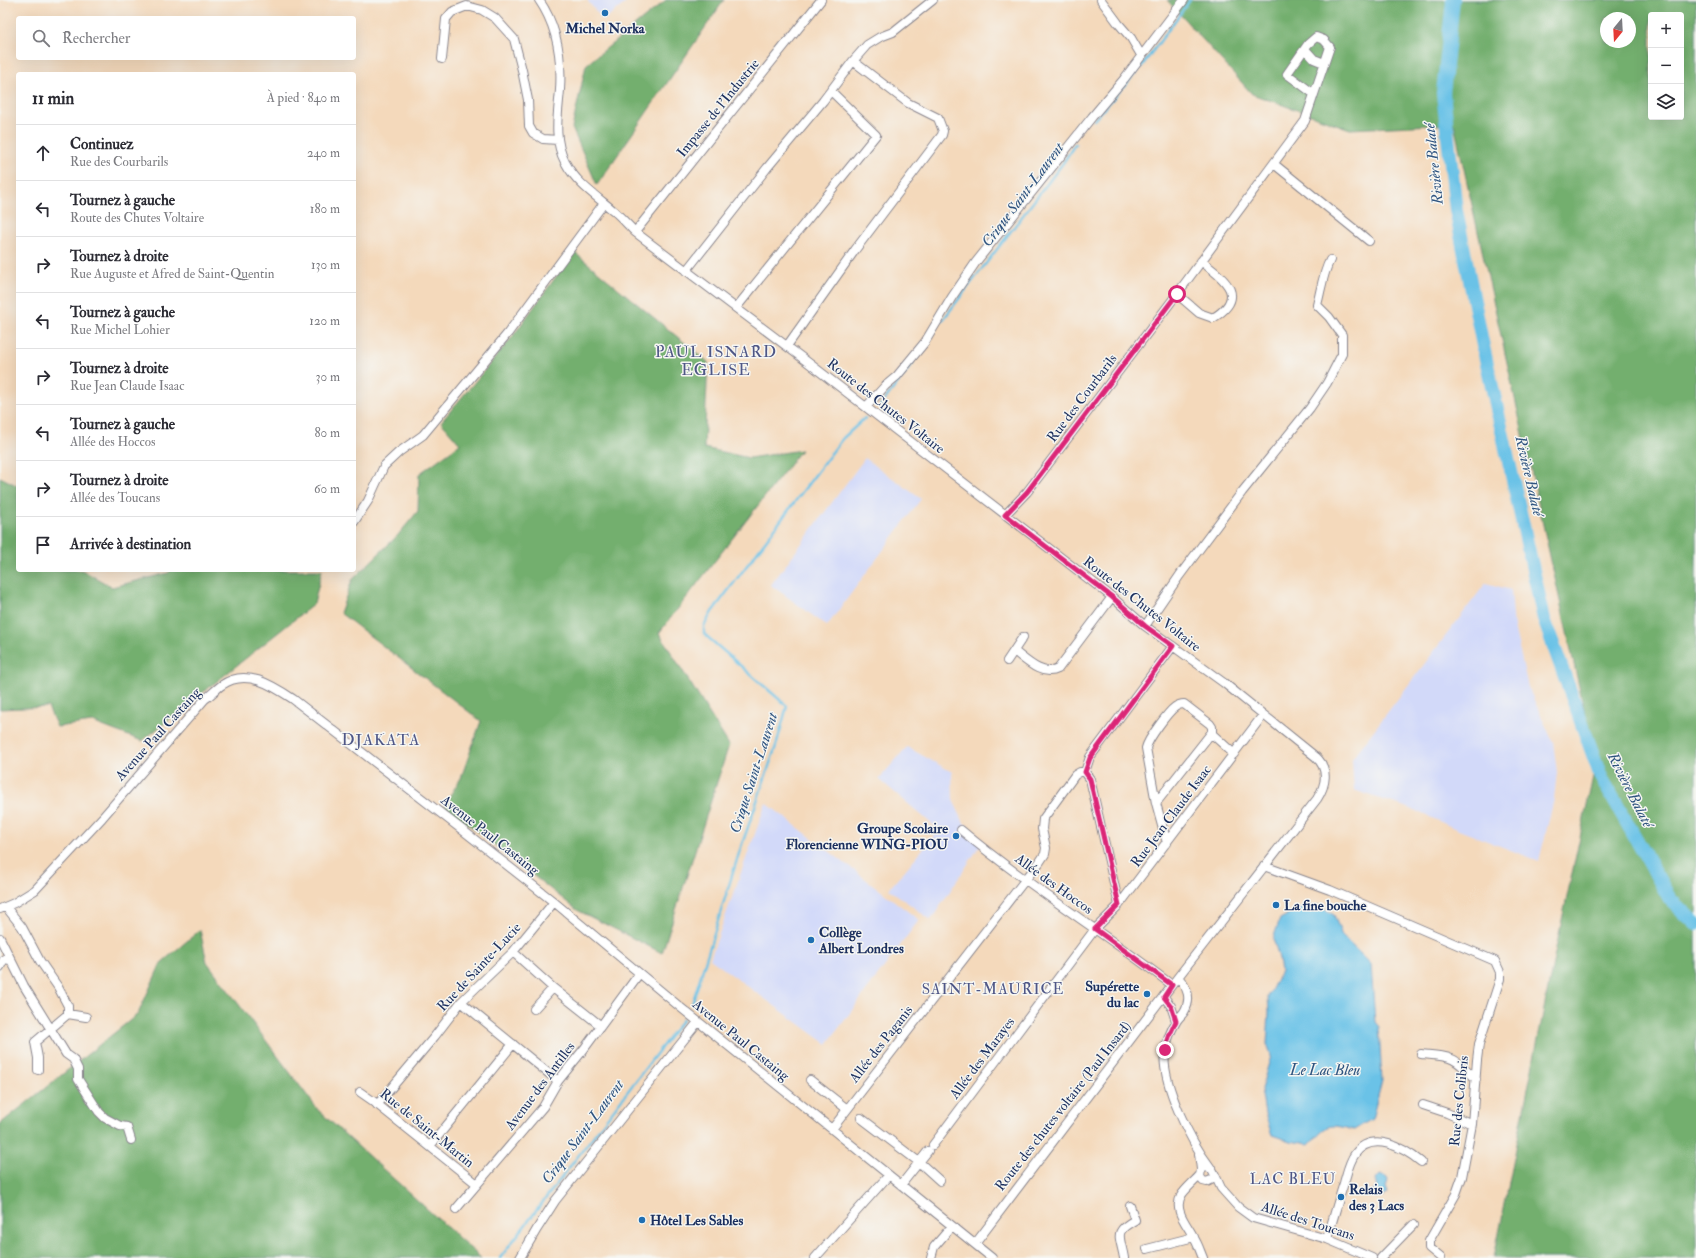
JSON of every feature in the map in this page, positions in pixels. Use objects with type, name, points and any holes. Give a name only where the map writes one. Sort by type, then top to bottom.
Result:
[{"type":"street","name":"Route des Chutes Voltaire","points":[[539,0],[555,33],[560,53],[561,72],[557,128],[558,140],[564,161],[572,174],[590,192],[614,211],[635,232],[787,346],[1112,597],[1145,626],[1224,683],[1263,716],[1316,757],[1321,762],[1325,771]]},
{"type":"street","name":"Impasse de l'Industrie","points":[[635,232],[821,0]]},
{"type":"street","points":[[686,271],[767,168],[831,91],[853,61],[867,46],[880,37],[893,32],[933,0]]},
{"type":"street","points":[[1101,0],[1118,23],[1132,38],[1142,55]]},
{"type":"street","points":[[866,407],[885,386],[897,376],[920,347],[976,262],[1087,123],[1124,80],[1184,0]]},
{"type":"street","points":[[442,59],[446,19],[452,12],[467,6],[482,10],[495,18],[514,39],[522,70],[528,100],[530,126],[533,133],[543,139],[558,140]]},
{"type":"street","name":"Rue des Courbarils","points":[[1005,515],[1027,492],[1201,262],[1305,121],[1330,47],[1324,40],[1316,37],[1305,49],[1287,74],[1314,94]]},
{"type":"street","points":[[1305,49],[1314,59],[1324,63]]},
{"type":"street","points":[[787,346],[855,250],[942,135],[943,131],[938,118],[908,103],[853,61]]},
{"type":"street","points":[[736,308],[876,135],[831,91]]},
{"type":"street","points":[[1274,164],[1369,241]]},
{"type":"street","points":[[356,519],[368,502],[384,466],[423,435],[508,333],[604,204]]},
{"type":"street","points":[[1145,626],[1180,575],[1242,492],[1310,408],[1327,383],[1342,354],[1342,334],[1339,328],[1317,305],[1324,280],[1324,270],[1330,260]]},
{"type":"street","points":[[1177,294],[1199,313],[1212,318],[1223,311],[1231,299],[1229,286],[1222,277],[1201,262]]},
{"type":"street","points":[[1014,651],[1040,670],[1050,672],[1058,669],[1112,597]]},
{"type":"street","points":[[1007,661],[1023,637]]},
{"type":"street","points":[[1119,905],[1090,779],[1085,772],[1090,758],[1173,646]]},
{"type":"street","name":"Avenue Paul Castaing","points":[[3,908],[35,890],[102,818],[205,699],[222,685],[232,680],[249,678],[269,684],[292,699],[554,902],[698,1022],[992,1258]]},
{"type":"street","points":[[1156,803],[1211,734],[1212,727],[1210,724],[1187,705],[1180,704],[1173,708],[1148,740],[1146,746],[1156,803],[1167,844]]},
{"type":"street","name":"Rue Jean Claude Isaac","points":[[1095,929],[1119,905],[1167,844],[1263,716]]},
{"type":"street","points":[[1211,734],[1234,754]]},
{"type":"street","name":"Route des chutes voltaire (Paul Insard)","points":[[975,1244],[1172,985],[1317,799],[1324,782],[1325,771]]},
{"type":"street","name":"Allée des Paganis","points":[[832,1129],[1039,863],[1045,854],[1046,848],[1042,829],[1043,819],[1075,775],[1080,772],[1085,772]]},
{"type":"street","name":"Allée des Hoccos","points":[[961,830],[1025,880],[1172,985]]},
{"type":"street","name":"Rue des Colibris","points":[[1264,866],[1330,890],[1495,961],[1500,972],[1500,979],[1479,1044],[1472,1124],[1459,1187],[1429,1241],[1429,1248],[1441,1258]]},
{"type":"street","name":"Rue de Sainte-Lucie","points":[[377,1105],[435,1036],[461,1002],[513,952],[554,902]]},
{"type":"street","points":[[3,908],[22,927],[40,962],[58,987],[68,1006],[68,1014],[35,1042],[38,1058],[38,1070]]},
{"type":"street","name":"Allée des Marayes","points":[[901,1185],[1095,929]]},
{"type":"street","points":[[0,938],[24,986],[66,1054],[73,1059],[78,1069],[78,1079],[99,1112],[105,1118],[120,1126],[127,1127],[131,1140]]},
{"type":"street","points":[[513,952],[553,988],[601,1026]]},
{"type":"street","points":[[0,967],[4,959],[10,960]]},
{"type":"street","name":"Avenue des Antilles","points":[[456,1209],[543,1107],[558,1081],[639,974]]},
{"type":"street","points":[[1178,978],[1186,987],[1189,998],[1184,1012],[1176,1021],[1170,1034],[1165,1050],[1164,1064],[1170,1090],[1199,1152],[1210,1168],[1214,1170],[1215,1175],[1211,1181],[1192,1185]]},
{"type":"street","points":[[534,1009],[553,988]]},
{"type":"street","points":[[1164,997],[1171,1006],[1176,1021]]},
{"type":"street","points":[[461,1002],[558,1081]]},
{"type":"street","points":[[68,1014],[86,1017]]},
{"type":"street","points":[[520,1258],[555,1201],[698,1022]]},
{"type":"street","points":[[430,1146],[512,1044]]},
{"type":"street","points":[[1421,1054],[1452,1058],[1458,1061],[1476,1079]]},
{"type":"street","points":[[810,1080],[847,1109]]},
{"type":"street","name":"Rue de Saint-Martin","points":[[360,1092],[477,1184]]},
{"type":"street","points":[[1423,1105],[1447,1113],[1472,1124]]},
{"type":"street","points":[[861,1118],[919,1162],[940,1181]]},
{"type":"street","points":[[1327,1239],[1350,1162],[1358,1150],[1368,1144],[1385,1143],[1402,1148],[1421,1162]]},
{"type":"street","points":[[1199,1152],[1201,1179],[1206,1182]]},
{"type":"street","points":[[1203,1258],[1181,1215],[1179,1206],[1181,1196],[1192,1185],[1200,1172],[1206,1167],[1210,1168]]},
{"type":"street","points":[[815,1258],[889,1175]]},
{"type":"street","name":"Allée des Toucans","points":[[1215,1175],[1221,1188],[1238,1206],[1253,1218],[1327,1239],[1372,1258]]},
{"type":"street","name":"Allée des Toucans","points":[[1206,1182],[1221,1188]]},
{"type":"street","points":[[1124,1258],[1119,1233],[1122,1227],[1135,1220],[1130,1206]]},
{"type":"street","points":[[1381,1258],[1413,1225]]},
{"type":"street","points":[[930,1258],[934,1247],[952,1226]]},
{"type":"street","points":[[1147,1249],[1194,1238]]},
{"type":"shaded area","name":"Michel Norka","points":[[587,0],[630,0],[603,20]]},
{"type":"shaded area","points":[[865,458],[921,499],[827,626],[771,585]]},
{"type":"shaded area","points":[[1486,583],[1511,590],[1514,626],[1528,687],[1553,742],[1557,772],[1554,799],[1539,861],[1456,829],[1417,811],[1354,790],[1352,759]]},
{"type":"shaded area","name":"Groupe Scolaire Florencienne WING-PIOU","points":[[907,747],[952,772],[953,800],[964,823],[983,841],[931,920],[889,889],[939,830],[879,779]]},
{"type":"shaded area","name":"Collège Albert Londres","points":[[766,803],[919,920],[827,1044],[710,959]]},
{"type":"green space","points":[[666,0],[724,0],[597,185],[572,128],[586,65]]},
{"type":"green space","points":[[1167,0],[1696,0],[1696,1258],[1494,1258],[1560,929],[1596,763],[1454,124],[1350,129],[1252,94]]},
{"type":"green space","points":[[574,252],[708,362],[704,448],[749,458],[801,450],[659,633],[729,745],[662,953],[577,910],[444,805],[461,778],[481,721],[340,613],[352,580],[398,535],[418,511],[419,474],[460,444],[441,422],[510,340]]},
{"type":"green space","points":[[0,477],[16,485],[16,572],[86,572],[112,587],[169,572],[322,572],[314,604],[142,741],[92,722],[57,727],[48,707],[0,709]]},
{"type":"green space","points":[[200,930],[207,962],[318,1110],[481,1258],[0,1258],[0,1124],[138,1014],[161,963]]},
{"type":"water","name":"Le Lac Bleu","points":[[1318,905],[1334,915],[1342,936],[1371,964],[1375,1022],[1379,1027],[1382,1081],[1372,1119],[1354,1130],[1338,1126],[1328,1127],[1320,1132],[1309,1144],[1290,1141],[1272,1135],[1265,1114],[1261,1089],[1271,1056],[1267,1044],[1269,1013],[1268,997],[1281,971],[1278,954],[1273,939],[1280,919],[1300,908]]},
{"type":"water","points":[[1380,1175],[1386,1177],[1388,1180],[1386,1187],[1388,1193],[1384,1197],[1375,1197],[1372,1194],[1372,1191],[1377,1188],[1375,1180]]},
{"type":"waterway","name":"Crique Saint-Laurent","points":[[1094,120],[1142,66],[1190,0]]},
{"type":"waterway","name":"Rivière Balaté","points":[[1453,0],[1443,93],[1456,210],[1483,346],[1544,619],[1601,777],[1670,899],[1696,924]]},
{"type":"waterway","name":"Crique Saint-Laurent","points":[[942,321],[1063,163],[1075,144]]},
{"type":"waterway","name":"Crique Saint-Laurent","points":[[880,406],[913,363]]},
{"type":"waterway","name":"Crique Saint-Laurent","points":[[692,1004],[740,850],[776,746],[787,706],[704,634],[704,626],[712,612],[842,439],[865,418]]},
{"type":"waterway","name":"Crique Saint-Laurent","points":[[500,1258],[683,1019]]},
{"type":"place","name":"Michel Norka","points":[[605,13]]},
{"type":"place","name":"Groupe Scolaire Florencienne WING-PIOU","points":[[956,836]]},
{"type":"place","name":"La fine bouche","points":[[1276,905]]},
{"type":"place","name":"Collège Albert Londres","points":[[811,940]]},
{"type":"place","name":"Supérette du lac","points":[[1147,994]]},
{"type":"place","name":"Relais des 3 Lacs","points":[[1341,1197]]},
{"type":"place","name":"Hôtel Les Sables","points":[[642,1220]]},
{"type":"district","name":"PAUL ISNARD EGLISE","points":[[716,361]]},
{"type":"district","name":"DJAKATA","points":[[381,740]]},
{"type":"district","name":"SAINT-MAURICE","points":[[993,989]]},
{"type":"district","name":"LAC BLEU","points":[[1293,1179]]},
{"type":"route","points":[[1165,1050],[1176,1021],[1171,1006],[1164,997],[1172,985],[1095,929],[1119,905],[1090,779],[1085,772],[1090,758],[1173,646],[1145,626],[1112,597],[1005,515],[1027,492],[1177,294]]}]
